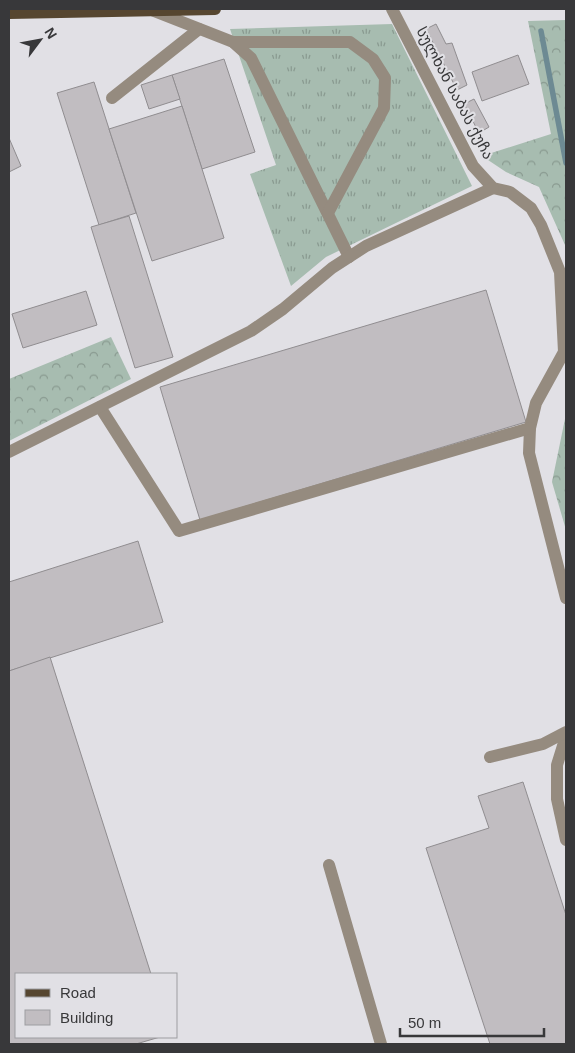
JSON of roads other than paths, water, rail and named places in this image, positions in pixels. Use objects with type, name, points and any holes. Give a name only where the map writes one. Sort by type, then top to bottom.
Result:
[{"type":"main road","points":[[9,13],[215,9]]},
{"type":"street","name":"სულხან საბას ქუჩა","points":[[392,9],[473,166],[493,188],[510,192],[531,208],[541,225],[560,272],[564,352],[536,403],[530,428],[529,453],[566,598]]},
{"type":"street","points":[[154,11],[233,42],[251,58],[349,257]]},
{"type":"street","points":[[112,98],[199,29]]},
{"type":"street","points":[[233,42],[350,42],[372,59],[384,78],[384,108],[328,214]]},
{"type":"street","points":[[9,452],[250,331],[283,309],[332,268],[366,246],[493,188]]},
{"type":"street","points":[[100,407],[179,531],[530,428]]},
{"type":"street","points":[[490,757],[543,744],[566,734]]},
{"type":"street","points":[[566,734],[557,765],[556,799],[566,840]]},
{"type":"street","points":[[328,865],[381,1044]]},
{"type":"waterway","points":[[541,31],[566,163]]}]
